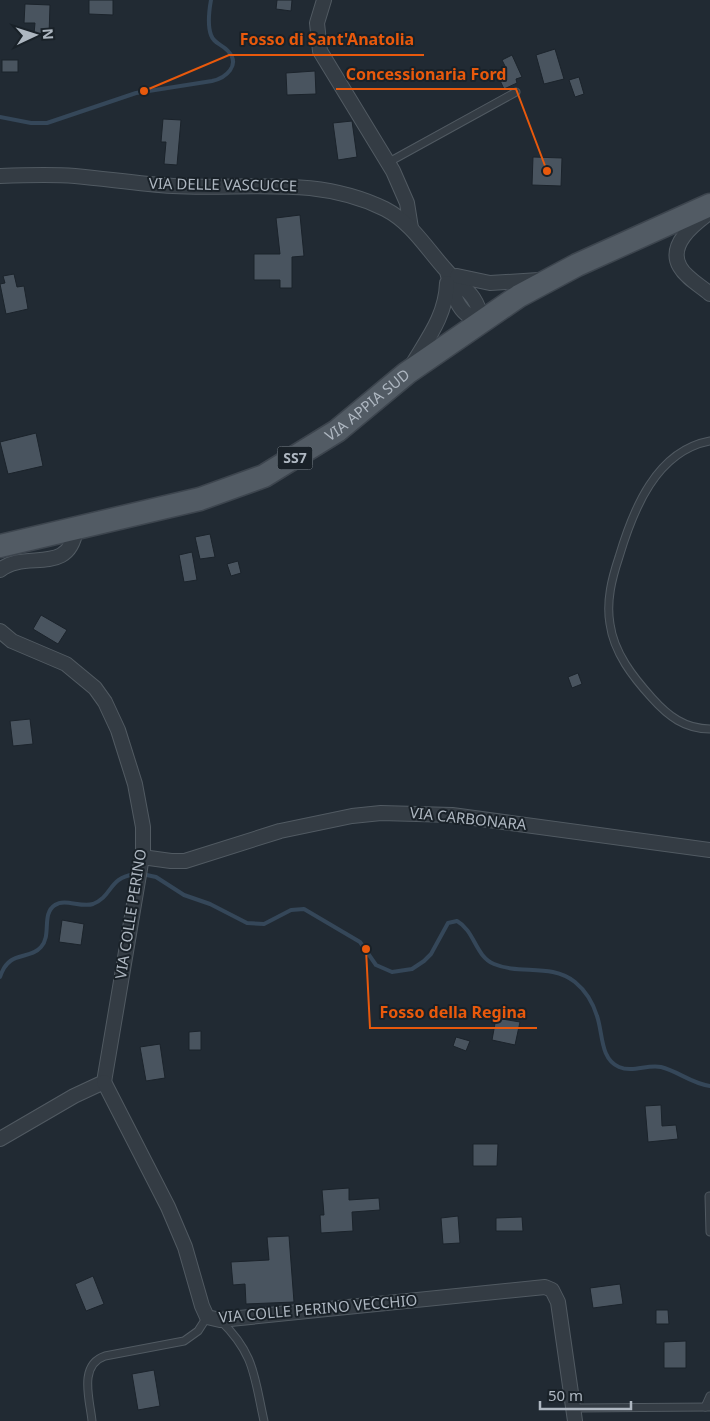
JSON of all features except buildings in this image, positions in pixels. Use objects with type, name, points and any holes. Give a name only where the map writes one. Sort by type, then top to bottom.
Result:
[{"type":"main road","name":"VIA APPIA SUD","points":[[0,546],[200,499],[264,476],[337,430],[407,373],[482,321],[547,280],[710,205]]},
{"type":"street","points":[[324,0],[316,29],[322,56],[389,162],[403,193],[411,228]]},
{"type":"street","name":"VIA DELLE VASCUCCE","points":[[0,176],[68,176],[177,186],[297,186],[332,192],[372,204],[394,215],[411,228],[447,272],[475,297],[482,321]]},
{"type":"street","points":[[710,212],[684,235],[677,256],[683,272],[710,294]]},
{"type":"street","points":[[407,373],[440,317],[446,295],[447,272],[483,283],[547,280]]},
{"type":"street","points":[[0,570],[12,563],[47,560],[61,555],[72,543],[76,529]]},
{"type":"street","name":"VIA COLLE PERINO","points":[[0,631],[12,641],[57,659],[86,679],[105,702],[118,730],[133,774],[143,827],[141,860],[104,1082]]},
{"type":"street","name":"VIA CARBONARA","points":[[141,860],[171,862],[190,860],[280,831],[352,816],[381,813],[452,815],[710,850]]},
{"type":"street","points":[[0,1138],[74,1096],[104,1082]]},
{"type":"street","name":"VIA COLLE PERINO VECCHIO","points":[[104,1082],[144,1155],[172,1214],[213,1318],[545,1287],[552,1290],[558,1302],[574,1415]]},
{"type":"lane","points":[[389,162],[516,92]]},
{"type":"lane","points":[[710,441],[689,448],[676,456],[647,489],[634,514],[622,545],[611,586],[609,607],[611,632],[619,654],[645,690],[675,720],[694,728],[710,729]]},
{"type":"lane","points":[[709,1196],[710,1232]]},
{"type":"lane","points":[[92,1421],[88,1376],[91,1365],[95,1361],[105,1356],[190,1338],[213,1318],[239,1340],[247,1353],[264,1421]]},
{"type":"lane","points":[[574,1415],[708,1407],[710,1396]]},
{"type":"waterway","points":[[0,117],[31,123],[47,123],[136,93],[212,81],[222,77],[230,70],[233,61],[228,51],[214,40],[211,35],[209,22],[211,0]]},
{"type":"waterway","points":[[0,977],[9,962],[31,954],[41,947],[46,937],[48,914],[55,905],[63,902],[83,905],[93,904],[99,901],[120,879],[135,874]]},
{"type":"waterway","points":[[142,874],[156,877],[184,895],[210,904],[247,923],[264,924],[291,910],[304,909],[360,942],[376,965],[392,972],[412,969],[424,961],[431,954],[448,923],[457,921],[468,931],[483,955],[494,964],[514,969],[556,973],[566,976],[575,982],[586,993],[593,1006],[608,1058],[619,1067],[624,1069],[661,1067],[710,1086]]},
{"type":"place","name":"Fosso di Sant'Anatolia","points":[[144,91]]},
{"type":"place","name":"Concessionaria Ford","points":[[547,171]]},
{"type":"place","name":"Fosso della Regina","points":[[366,949]]}]
